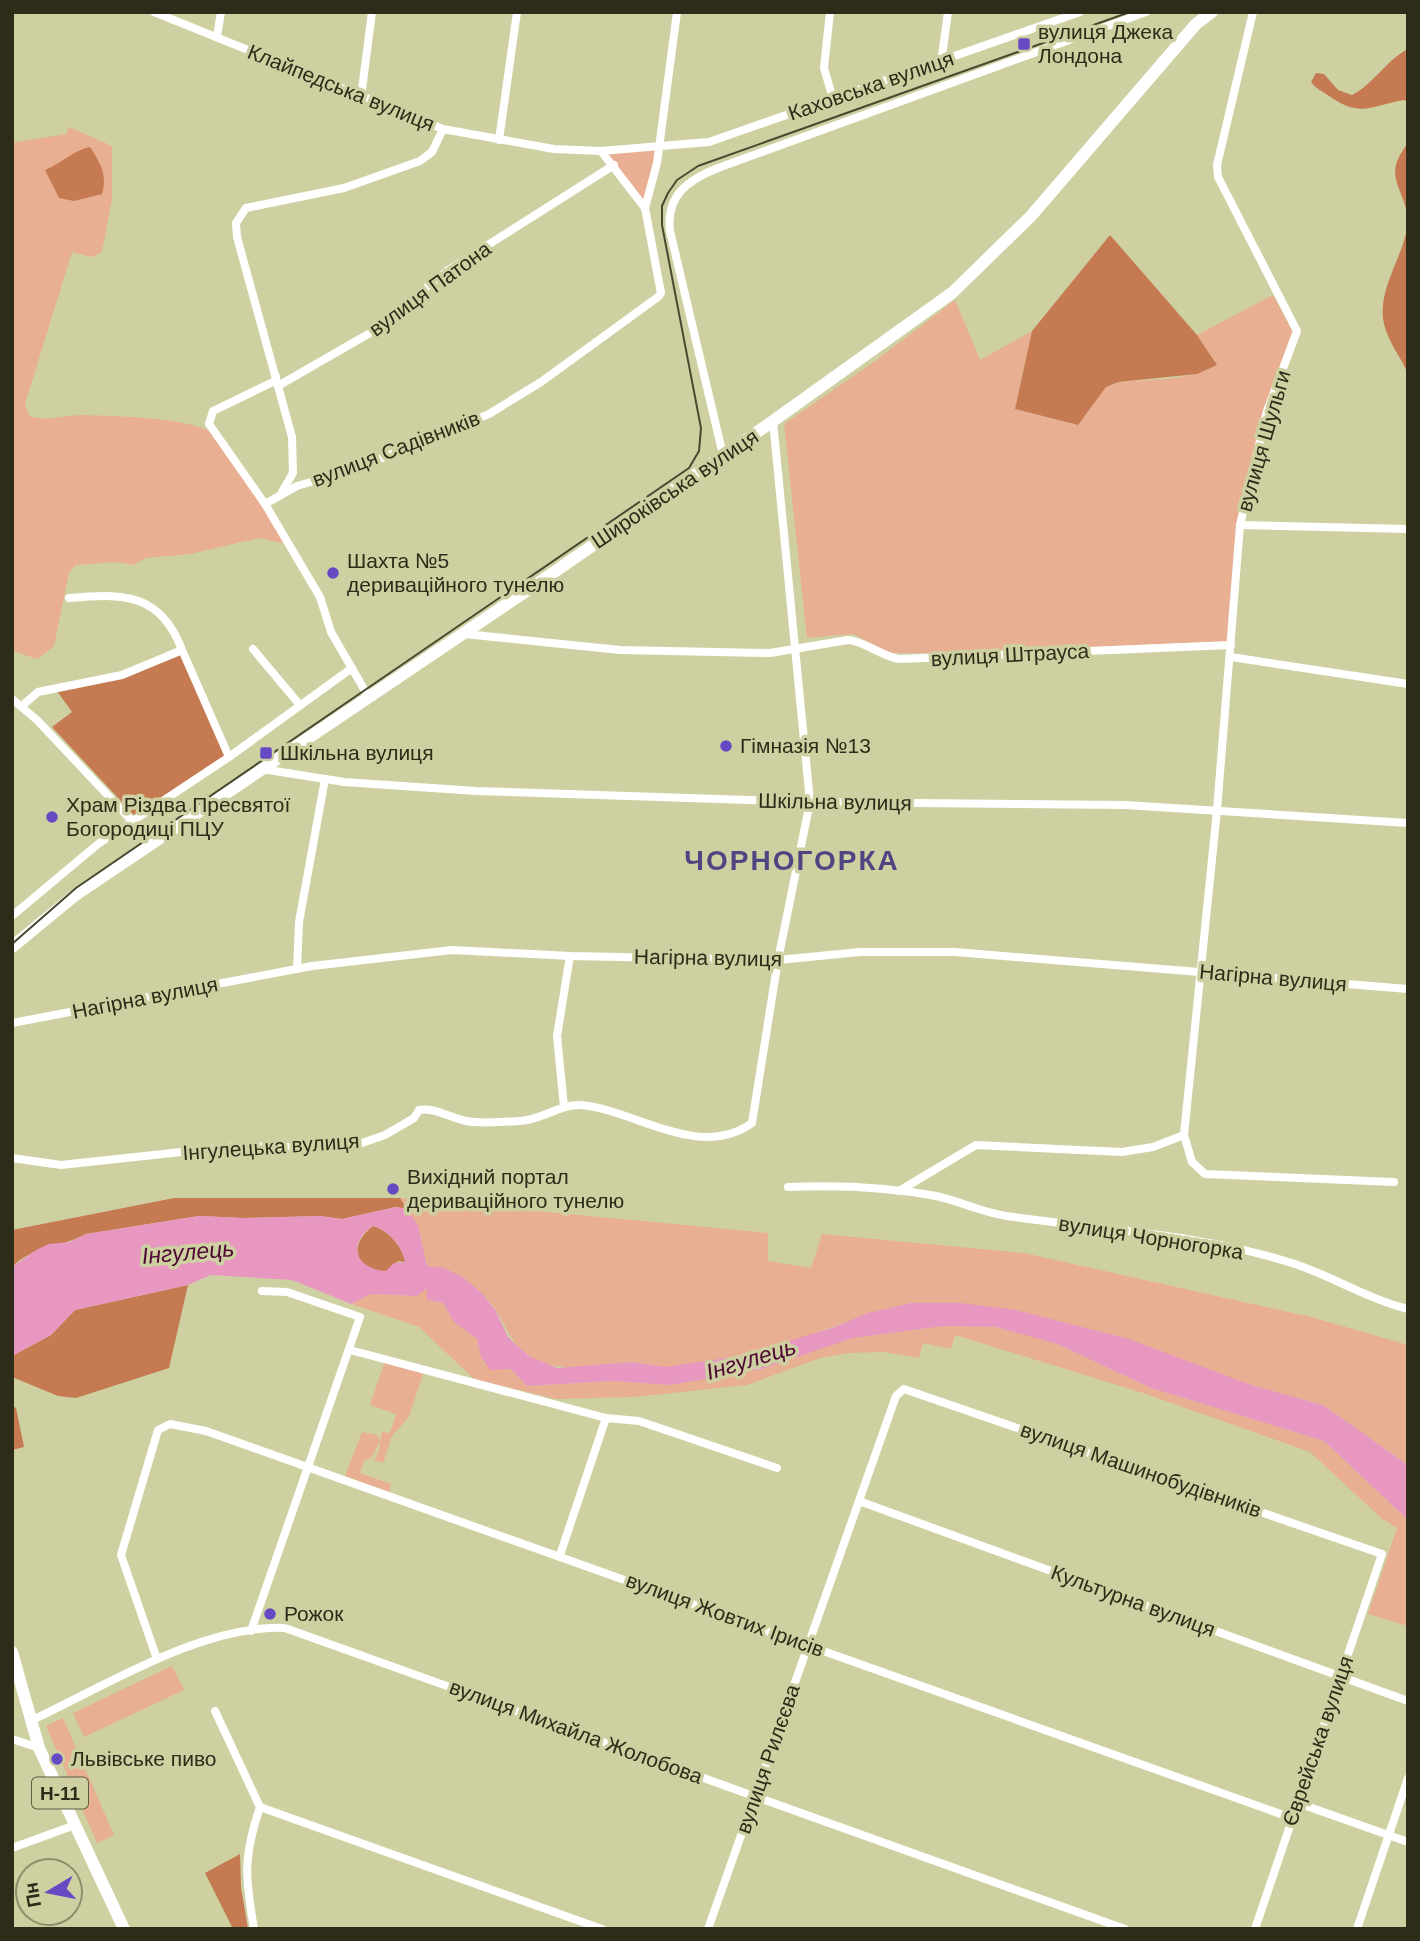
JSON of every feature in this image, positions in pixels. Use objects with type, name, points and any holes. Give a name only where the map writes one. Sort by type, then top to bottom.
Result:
[{"type":"main road","name":"Широківська вулиця","points":[[12,947],[74,896],[723,456],[920,318],[989,259],[1031,216],[1196,24],[1210,13]]},
{"type":"main road","name":"Н-11","points":[[12,1652],[39,1748],[124,1929]]},
{"type":"street","name":"Клайпедська вулиця","points":[[154,12],[443,130],[554,149],[601,151],[659,146]]},
{"type":"street","points":[[217,36],[221,12]]},
{"type":"street","points":[[361,97],[372,12]]},
{"type":"street","points":[[499,140],[517,12]]},
{"type":"street","points":[[645,208],[659,146],[677,12]]},
{"type":"street","points":[[830,12],[824,68],[833,99]]},
{"type":"street","points":[[941,62],[948,12]]},
{"type":"street","name":"Каховська вулиця","points":[[659,146],[709,142],[1080,12]]},
{"type":"street","points":[[723,456],[670,231],[668,216],[673,200],[682,187],[718,167],[1146,12]]},
{"type":"street","name":"вулиця Шульги","points":[[1184,1135],[1198,972],[1217,810],[1240,525],[1267,411],[1297,331],[1218,177],[1217,165],[1254,12]]},
{"type":"street","points":[[278,497],[289,483],[295,456],[276,376],[237,237],[236,223],[239,214],[258,204],[344,188],[420,161],[432,152],[443,130]]},
{"type":"street","points":[[601,151],[645,208]]},
{"type":"street","name":"вулиця Патона","points":[[278,386],[370,333],[447,271],[614,165]]},
{"type":"street","name":"вулиця Садівників","points":[[265,504],[297,486],[355,469],[489,414],[541,382],[661,293],[645,208]]},
{"type":"street","points":[[276,376],[275,381],[262,390],[214,411],[209,424],[265,504],[320,597],[331,632],[368,696]]},
{"type":"street","points":[[774,421],[810,802],[778,960]]},
{"type":"street","points":[[1240,525],[1408,529]]},
{"type":"street","points":[[69,598],[117,596],[144,602],[167,619],[229,757]]},
{"type":"street","name":"вулиця Штрауса","points":[[462,633],[620,650],[770,653],[819,642],[856,640],[883,657],[899,660],[1231,645]]},
{"type":"street","points":[[253,649],[299,704]]},
{"type":"street","points":[[22,706],[38,692],[122,675],[182,650]]},
{"type":"street","points":[[1231,657],[1408,684]]},
{"type":"street","points":[[12,916],[44,887],[132,821],[229,757],[352,668]]},
{"type":"street","points":[[12,699],[22,706],[132,821]]},
{"type":"street","name":"Шкільна вулиця","points":[[262,769],[325,779],[476,791],[810,802],[1125,804],[1408,823]]},
{"type":"street","points":[[298,969],[299,922],[325,779]]},
{"type":"street","name":"Нагірна вулиця","points":[[12,1023],[298,969],[452,950],[570,956],[778,960],[860,953],[943,951],[1408,989]]},
{"type":"street","points":[[564,1107],[557,1036],[570,956]]},
{"type":"street","name":"Інгулецька вулиця","points":[[12,1158],[61,1165],[237,1146],[334,1148],[385,1135],[414,1118],[419,1110],[427,1109],[468,1121],[493,1122],[534,1120],[564,1107],[582,1105],[618,1112],[666,1132],[696,1137],[739,1131],[752,1123],[755,1115],[778,960]]},
{"type":"street","points":[[899,1192],[976,1145],[1122,1153],[1153,1147],[1184,1135],[1192,1162],[1205,1174],[1394,1182]]},
{"type":"street","name":"вулиця Чорногорка","points":[[788,1187],[831,1185],[936,1196],[995,1214],[1153,1235],[1227,1248],[1294,1264],[1378,1301],[1408,1309]]},
{"type":"street","points":[[251,1631],[360,1317],[287,1292],[262,1291]]},
{"type":"street","points":[[350,1350],[606,1418],[639,1422],[777,1468]]},
{"type":"street","name":"вулиця Машинобудівників","points":[[899,1391],[904,1389],[1382,1554]]},
{"type":"street","name":"вулиця Рилєєва","points":[[708,1929],[899,1391]]},
{"type":"street","points":[[560,1555],[606,1418]]},
{"type":"street","name":"вулиця Жовтих Ірисів","points":[[157,1660],[121,1555],[158,1430],[170,1424],[182,1425],[560,1555],[807,1646],[1292,1818]]},
{"type":"street","name":"Культурна вулиця","points":[[859,1502],[1408,1701]]},
{"type":"street","name":"Єврейська вулиця","points":[[1255,1929],[1382,1554]]},
{"type":"street","name":"вулиця Михайла Жолобова","points":[[30,1721],[157,1660],[201,1643],[251,1631],[277,1628],[292,1630],[1125,1929]]},
{"type":"street","points":[[215,1711],[260,1807],[247,1846],[246,1883],[254,1929]]},
{"type":"street","points":[[12,1739],[39,1748]]},
{"type":"street","points":[[1357,1929],[1408,1778]]},
{"type":"street","points":[[1298,1803],[1408,1842]]},
{"type":"street","points":[[260,1807],[602,1929]]},
{"type":"street","points":[[12,1848],[75,1825]]},
{"type":"shaded area","points":[[1408,49],[1408,102],[1404,100],[1358,109],[1340,103],[1311,82],[1316,73],[1324,74],[1338,90],[1352,95]]},
{"type":"shaded area","points":[[69,127],[112,146],[112,199],[102,252],[91,257],[72,252],[25,404],[29,416],[150,418],[186,424],[213,433],[287,544],[259,538],[190,554],[146,558],[133,565],[117,562],[76,565],[69,573],[54,646],[38,659],[12,651],[12,143],[66,134]]},
{"type":"shaded area","points":[[1408,143],[1408,216],[1395,171],[1396,163]]},
{"type":"shaded area","points":[[659,146],[645,208],[601,151]]},
{"type":"shaded area","points":[[90,147],[102,169],[102,194],[74,201],[59,198],[45,170]]},
{"type":"shaded area","points":[[1408,222],[1408,374],[1388,337],[1383,311],[1387,285],[1402,247]]},
{"type":"shaded area","points":[[1110,235],[1197,335],[1217,365],[1197,374],[1118,382],[1106,387],[1078,425],[1015,409],[1032,331]]},
{"type":"shaded area","points":[[1273,295],[1293,332],[1238,523],[1228,641],[957,653],[889,653],[853,634],[807,638],[784,424],[874,362],[955,300],[980,360],[1032,331],[1015,409],[1077,425],[1106,387],[1118,382],[1169,379],[1196,374],[1217,365],[1197,335]]},
{"type":"shaded area","points":[[181,655],[225,756],[134,815],[52,727],[72,712],[57,691],[124,678]]},
{"type":"shaded area","points":[[174,1198],[400,1198],[407,1209],[396,1207],[342,1219],[320,1216],[199,1216],[86,1234],[29,1255],[12,1267],[12,1230]]},
{"type":"shaded area","points":[[400,1198],[768,1233],[768,1261],[811,1268],[822,1234],[1024,1253],[1311,1317],[1408,1345],[1408,1465],[1323,1405],[1251,1385],[911,1303],[760,1351],[702,1364],[660,1367],[633,1362],[565,1367],[541,1362],[518,1346],[496,1310],[475,1287],[457,1275],[427,1266],[420,1233]]},
{"type":"shaded area","points":[[373,1226],[394,1240],[402,1251],[405,1262],[398,1261],[387,1272],[376,1270],[362,1261],[358,1255],[360,1241]]},
{"type":"shaded area","points":[[188,1285],[169,1368],[76,1398],[58,1396],[12,1377],[12,1356],[51,1335],[75,1310]]},
{"type":"shaded area","points":[[427,1287],[429,1301],[443,1303],[454,1322],[477,1339],[484,1364],[511,1369],[527,1386],[612,1381],[670,1385],[762,1369],[853,1338],[944,1326],[996,1327],[1057,1344],[1151,1388],[1324,1441],[1408,1520],[1408,1626],[1368,1614],[1397,1528],[1381,1518],[1310,1452],[1143,1393],[955,1335],[951,1349],[923,1343],[919,1358],[884,1352],[850,1353],[820,1358],[747,1385],[634,1397],[556,1399],[474,1379],[419,1327],[351,1304],[371,1294],[417,1296]]},
{"type":"shaded area","points":[[386,1358],[425,1368],[409,1417],[392,1436],[383,1463],[374,1460],[382,1432],[390,1433],[396,1414],[370,1405]]},
{"type":"shaded area","points":[[12,1406],[16,1408],[24,1447],[12,1450]]},
{"type":"shaded area","points":[[362,1432],[377,1435],[380,1441],[372,1457],[364,1461],[360,1473],[391,1484],[389,1492],[345,1476]]},
{"type":"shaded area","points":[[172,1666],[184,1690],[84,1737],[73,1713]]},
{"type":"shaded area","points":[[63,1718],[114,1835],[97,1843],[46,1726]]},
{"type":"shaded area","points":[[240,1854],[241,1887],[248,1929],[233,1929],[205,1873]]},
{"type":"water","name":"Інгулець","points":[[396,1207],[407,1209],[418,1225],[427,1266],[444,1268],[463,1277],[483,1294],[496,1311],[508,1337],[529,1356],[557,1368],[632,1362],[665,1367],[739,1356],[832,1328],[868,1313],[911,1303],[961,1303],[1016,1310],[1129,1339],[1251,1385],[1323,1405],[1408,1465],[1408,1520],[1324,1441],[1151,1388],[1057,1344],[996,1327],[944,1326],[853,1338],[762,1369],[670,1385],[612,1381],[527,1386],[511,1369],[490,1370],[481,1357],[477,1339],[454,1322],[443,1303],[427,1300],[427,1288],[417,1296],[371,1294],[351,1304],[292,1280],[211,1275],[188,1285],[75,1310],[51,1335],[12,1356],[12,1267],[49,1244],[70,1242],[86,1234],[199,1216],[320,1216],[342,1219]],"holes":[[[373,1226],[398,1245],[405,1262],[394,1263],[386,1271],[368,1266],[358,1254],[359,1240]]]},
{"type":"tram line","points":[[12,944],[76,888],[689,468],[699,451],[701,428],[662,225],[662,206],[677,180],[698,166],[1130,12]]},
{"type":"place","name":"вулиця Джека Лондона","points":[[1024,44]]},
{"type":"place","name":"Шахта №5 дериваційного тунелю","points":[[333,573]]},
{"type":"place","name":"Гімназія №13","points":[[726,746]]},
{"type":"place","name":"Шкільна вулиця","points":[[266,753]]},
{"type":"place","name":"Храм Різдва Пресвятої Богородиці ПЦУ","points":[[52,817]]},
{"type":"place","name":"Вихідний портал дериваційного тунелю","points":[[393,1189]]},
{"type":"place","name":"Рожок","points":[[270,1614]]},
{"type":"place","name":"Львівське пиво","points":[[57,1759]]},
{"type":"district","name":"ЧОРНОГОРКА","points":[[792,860]]}]
